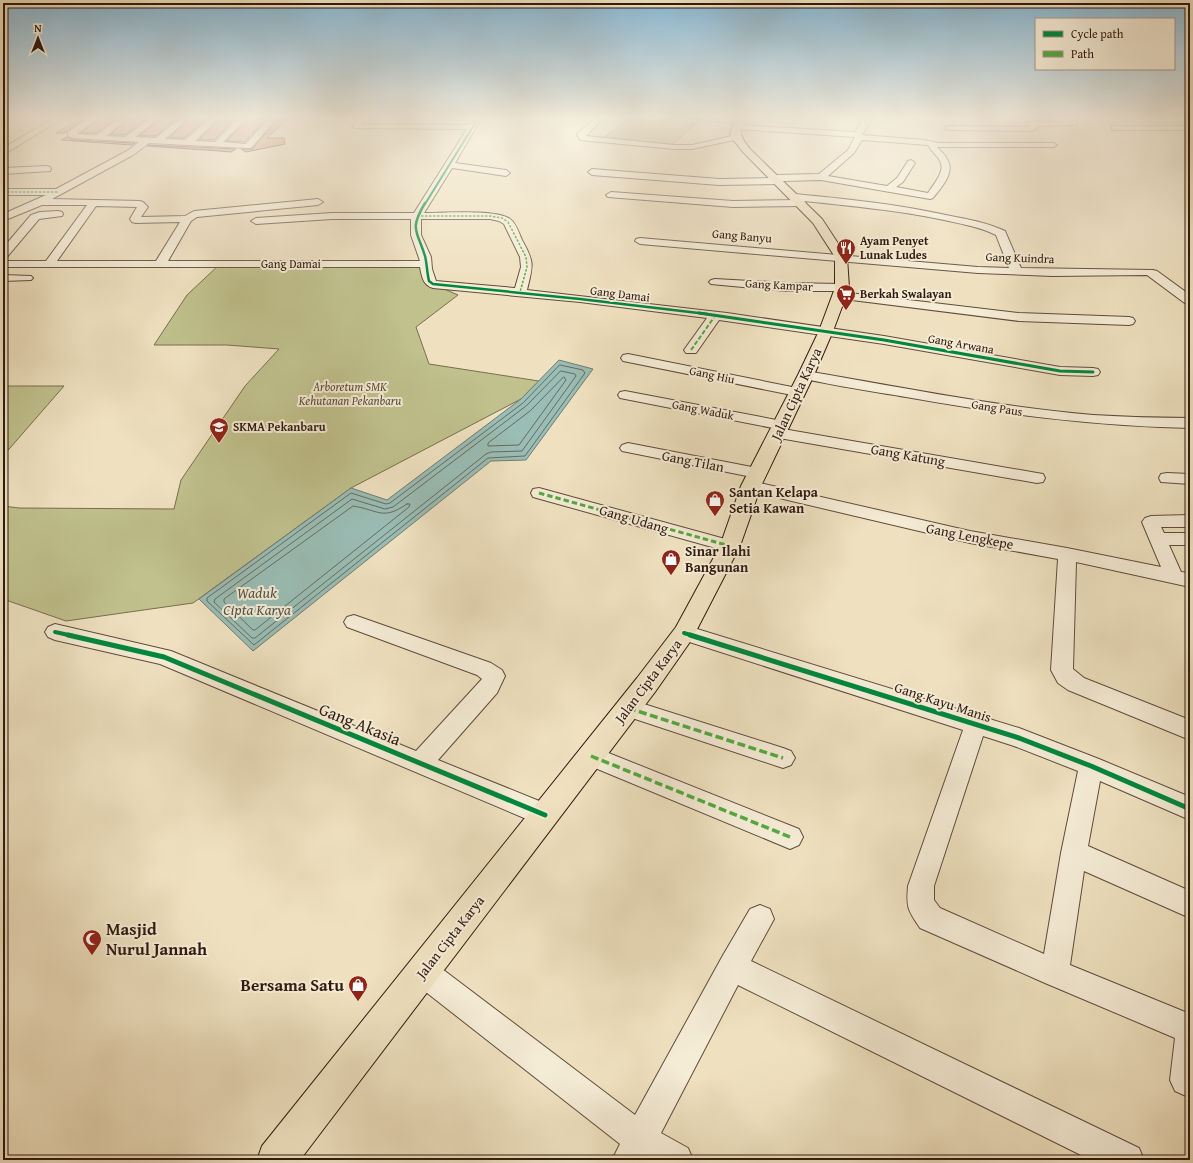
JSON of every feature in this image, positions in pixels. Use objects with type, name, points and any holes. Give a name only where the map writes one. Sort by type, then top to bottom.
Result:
[{"type":"main road","points":[[769,171],[818,221],[841,257]]},
{"type":"main road","name":"Jalan Cipta Karya","points":[[276,1160],[628,708],[684,633],[730,546],[754,480],[802,384],[826,331],[841,292],[841,257]]},
{"type":"street","points":[[3,218],[40,202],[96,171]]},
{"type":"street","points":[[425,264],[425,257],[416,235],[416,216],[446,171]]},
{"type":"street","points":[[494,171],[506,173]]},
{"type":"street","points":[[659,171],[662,178]]},
{"type":"street","points":[[821,177],[828,171]]},
{"type":"street","points":[[888,189],[900,180],[906,171]]},
{"type":"street","points":[[592,172],[719,182],[821,177],[930,196],[945,171]]},
{"type":"street","points":[[3,192],[58,192]]},
{"type":"street","points":[[611,195],[733,204],[798,200],[891,208],[996,229],[1001,233],[1016,271]]},
{"type":"street","points":[[40,202],[89,208]]},
{"type":"street","points":[[160,264],[187,219],[194,214],[201,212],[318,202]]},
{"type":"street","points":[[3,255],[35,217],[40,215],[89,208],[140,204],[142,207],[135,219],[136,220],[187,219]]},
{"type":"street","points":[[49,264],[89,208]]},
{"type":"street","points":[[256,221],[332,216],[490,216],[502,218],[508,222],[526,257],[527,267],[520,292]]},
{"type":"street","name":"Gang Banyu","points":[[640,241],[841,257]]},
{"type":"street","name":"Gang Kuindra","points":[[841,257],[978,270],[1153,273],[1190,301]]},
{"type":"street","name":"Gang Damai","points":[[3,264],[425,264],[429,281],[433,284],[520,292],[826,331]]},
{"type":"street","points":[[3,286],[8,278],[27,278]]},
{"type":"street","name":"Gang Kampar","points":[[715,282],[841,292],[1019,317],[1129,321]]},
{"type":"street","points":[[691,350],[715,316]]},
{"type":"street","name":"Gang Arwana","points":[[826,331],[1060,371],[1094,372]]},
{"type":"street","name":"Gang Hiu","points":[[628,358],[802,384]]},
{"type":"street","name":"Gang Paus","points":[[802,384],[1106,422],[1190,423]]},
{"type":"street","name":"Gang Waduk","points":[[624,395],[780,429]]},
{"type":"street","name":"Gang Katung","points":[[780,429],[1037,478]]},
{"type":"street","name":"Gang Tilan","points":[[628,448],[754,480]]},
{"type":"street","points":[[1167,478],[1190,479]]},
{"type":"street","name":"Gang Lengkepe","points":[[754,480],[970,537],[1067,554],[1182,578]]},
{"type":"street","name":"Gang Udang","points":[[539,493],[730,546]]},
{"type":"street","points":[[1182,578],[1157,539],[1151,522],[1190,521]]},
{"type":"street","points":[[1157,539],[1190,539]]},
{"type":"street","points":[[1067,554],[1062,670],[1066,677],[1076,684],[1190,730]]},
{"type":"street","points":[[354,622],[484,668],[494,676],[489,687],[420,763]]},
{"type":"street","name":"Gang Akasia","points":[[55,632],[164,658],[545,815]]},
{"type":"street","name":"Gang Kayu Manis","points":[[684,633],[1019,738],[1091,766],[1190,809]]},
{"type":"street","points":[[628,708],[783,758]]},
{"type":"street","points":[[976,724],[921,886],[920,904],[930,918],[1055,973],[1190,1029]]},
{"type":"street","points":[[590,756],[790,837]]},
{"type":"street","points":[[1055,973],[1074,853],[1091,766]]},
{"type":"street","points":[[1074,853],[1190,905]]},
{"type":"street","points":[[635,1150],[732,967],[760,919]]},
{"type":"street","points":[[732,967],[1127,1160]]},
{"type":"street","points":[[422,972],[635,1150],[676,1160]]},
{"type":"street","points":[[1186,1080],[1190,1034]]},
{"type":"green space","name":"Arboretum SMK Kehutanan Pekanbaru","points":[[220,264],[425,264],[433,284],[458,295],[416,327],[429,364],[539,381],[521,399],[351,488],[193,603],[66,621],[3,599],[3,506],[19,508],[174,509],[181,480],[245,386],[279,349],[227,345],[154,345],[187,295]]},
{"type":"green space","points":[[3,386],[64,386],[3,456]]},
{"type":"water","name":"Waduk Cipta Karya","points":[[559,360],[593,369],[526,460],[491,461],[253,651],[199,599],[351,488],[387,500],[521,399]]},
{"type":"marked path","points":[[3,192],[59,192]]},
{"type":"marked path","points":[[417,216],[490,216],[502,218],[508,222],[526,257],[527,267],[520,292]]},
{"type":"marked path","points":[[691,350],[715,316]]},
{"type":"marked path","points":[[539,493],[730,546]]},
{"type":"marked path","points":[[628,708],[783,758]]},
{"type":"marked path","points":[[591,756],[790,837]]},
{"type":"cycle path","points":[[445,171],[416,218],[416,235],[425,257],[429,281],[433,284],[580,299],[727,317],[884,340],[1060,371],[1093,372]]},
{"type":"cycle path","points":[[55,632],[164,657],[545,815]]},
{"type":"cycle path","points":[[684,633],[1019,738],[1091,766],[1190,809]]},
{"type":"place","name":"Ayam Penyet Lunak Ludes","points":[[846,265]]},
{"type":"place","name":"Berkah Swalayan","points":[[846,311]]},
{"type":"place","name":"SKMA Pekanbaru","points":[[219,444]]},
{"type":"place","name":"Santan Kelapa Setia Kawan","points":[[715,517]]},
{"type":"place","name":"Sinar Ilahi Bangunan","points":[[671,576]]},
{"type":"place","name":"Masjid Nurul Jannah","points":[[92,956]]},
{"type":"place","name":"Bersama Satu","points":[[358,1002]]}]
